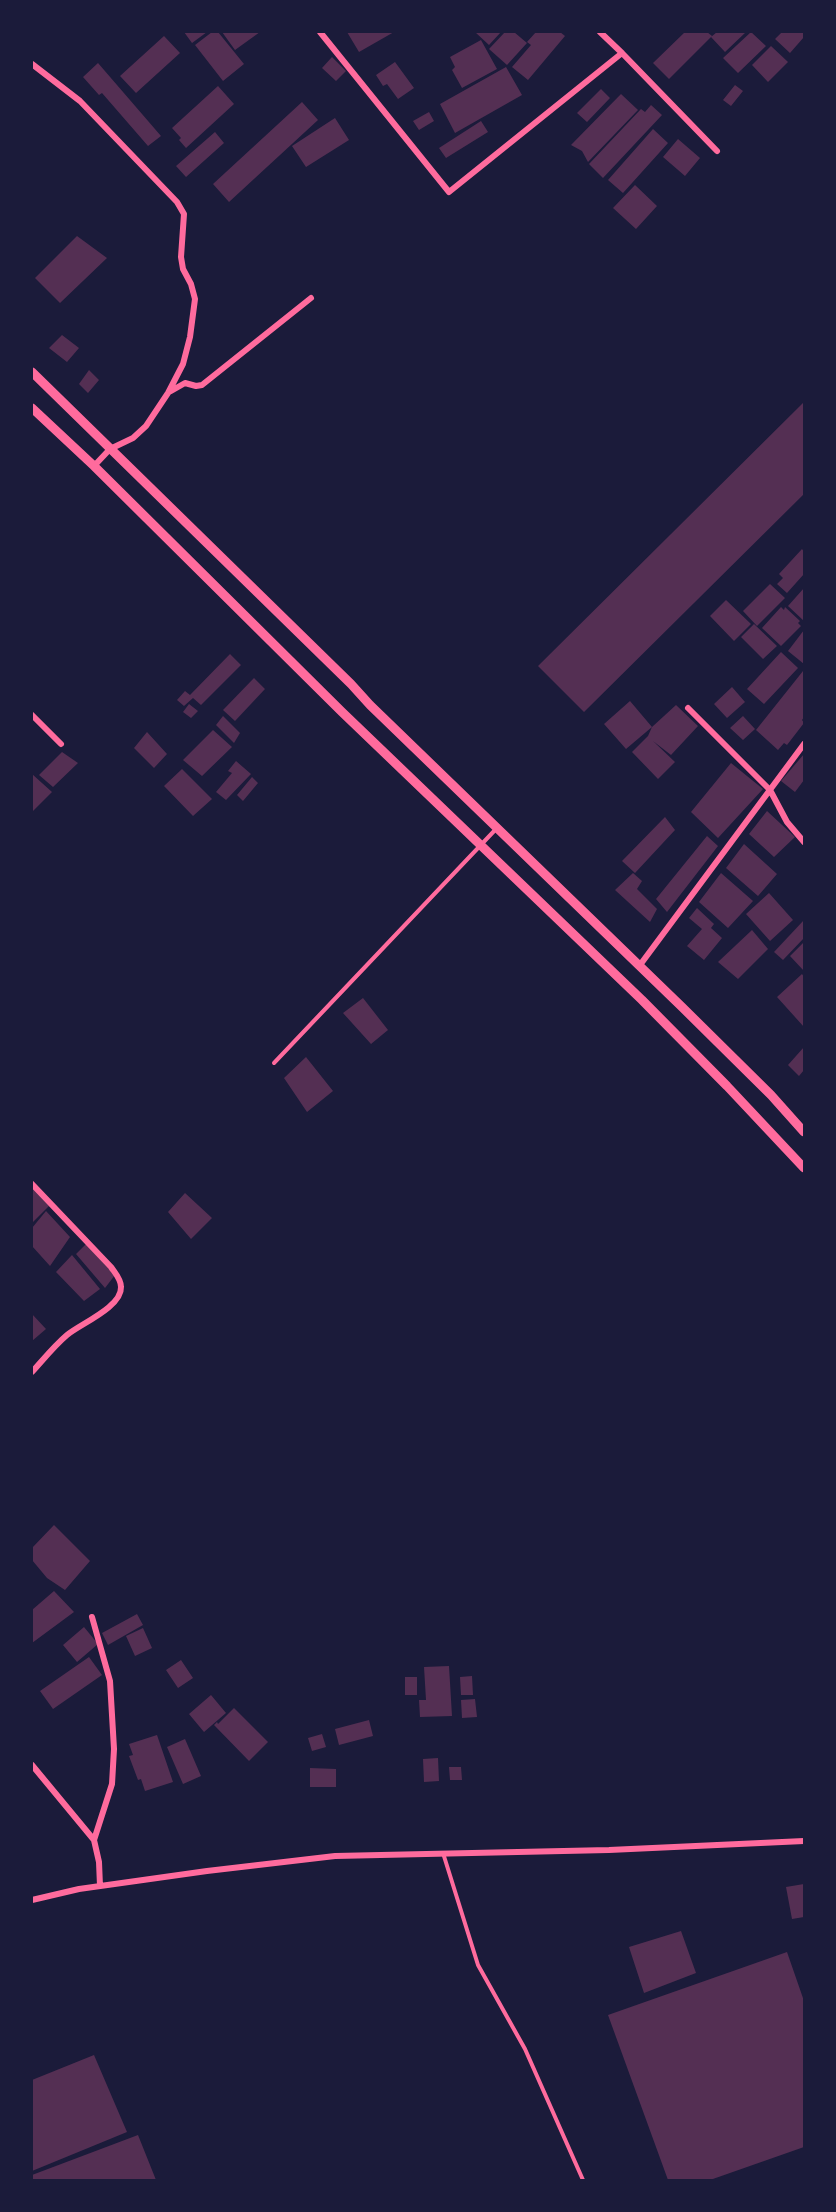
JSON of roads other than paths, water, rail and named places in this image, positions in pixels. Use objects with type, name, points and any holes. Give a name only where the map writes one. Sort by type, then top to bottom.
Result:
[{"type":"street","points":[[320,32],[449,192],[622,53]]},
{"type":"street","points":[[600,32],[717,151]]},
{"type":"street","points":[[32,64],[80,101],[177,202],[184,214],[181,257],[183,269],[191,284],[195,299],[190,337],[183,364],[168,393],[146,426],[133,438],[110,449],[94,466]]},
{"type":"street","points":[[168,393],[178,385],[185,383],[196,387],[202,385],[311,298]]},
{"type":"street","points":[[32,372],[640,965],[771,1095],[804,1132]]},
{"type":"street","points":[[32,408],[94,466],[480,846],[642,1000],[804,1168]]},
{"type":"street","points":[[688,708],[770,790],[788,822],[804,842]]},
{"type":"street","points":[[32,715],[61,744]]},
{"type":"street","points":[[640,965],[804,744]]},
{"type":"street","points":[[32,1184],[111,1267],[121,1288],[117,1298],[105,1310],[67,1335],[32,1372]]},
{"type":"street","points":[[92,1617],[110,1681],[114,1749],[112,1784],[94,1840]]},
{"type":"street","points":[[32,1765],[94,1840],[99,1862],[100,1886]]},
{"type":"street","points":[[32,1900],[79,1888],[207,1870],[335,1856],[609,1850],[804,1841]]},
{"type":"lane","points":[[274,1063],[497,828]]},
{"type":"lane","points":[[443,1852],[478,1965],[525,2049],[583,2181]]}]
